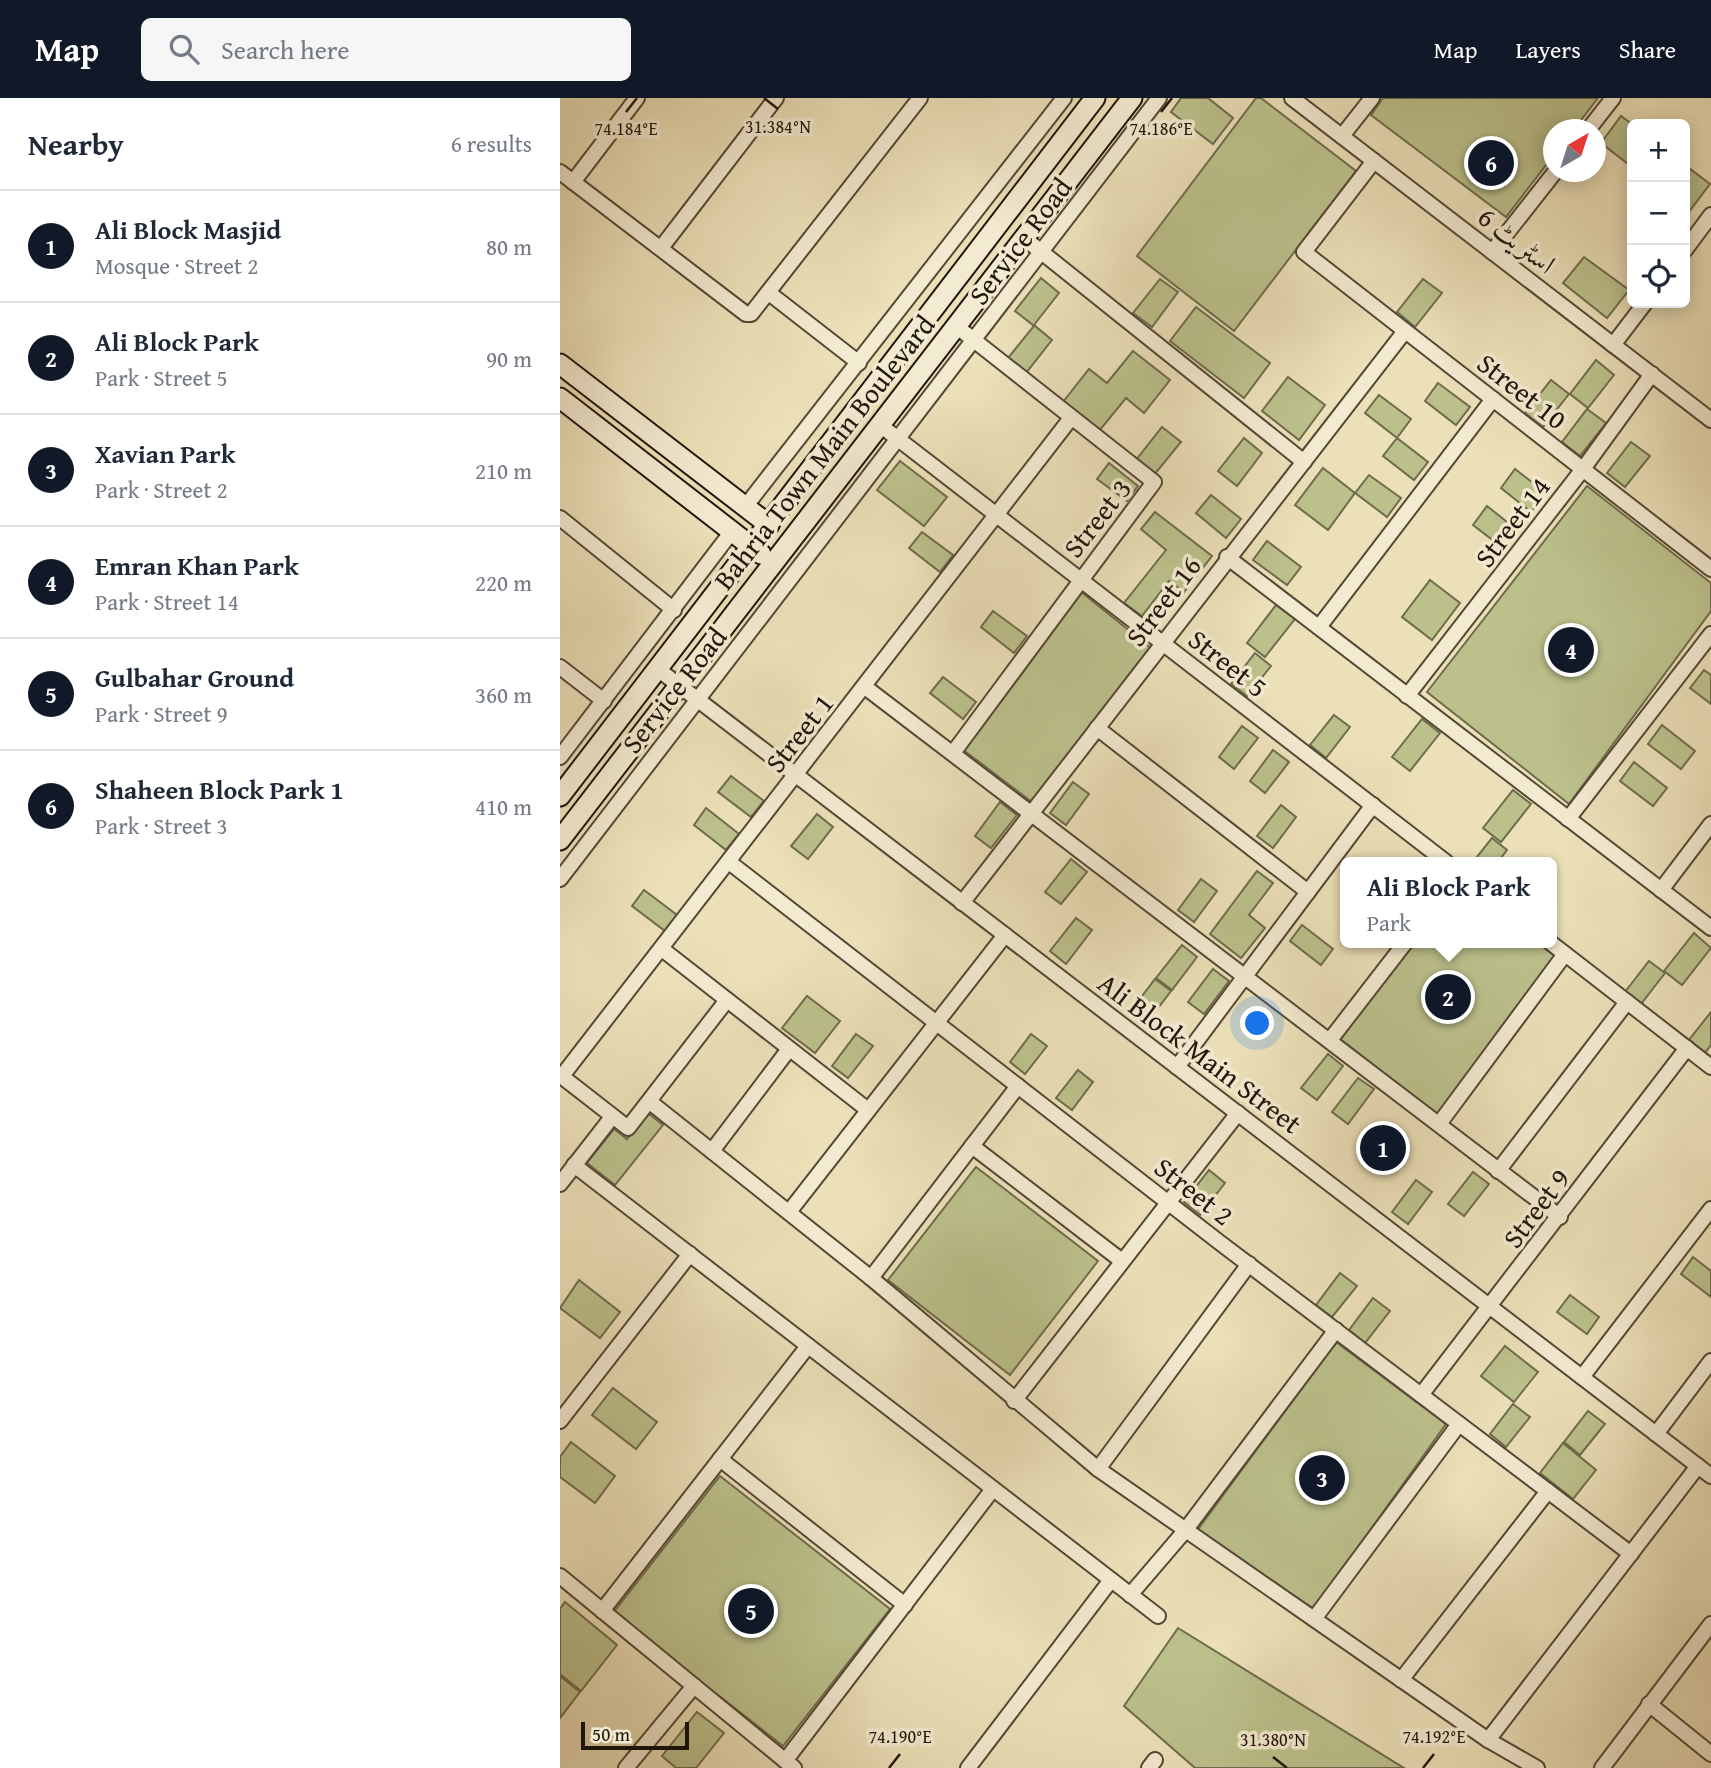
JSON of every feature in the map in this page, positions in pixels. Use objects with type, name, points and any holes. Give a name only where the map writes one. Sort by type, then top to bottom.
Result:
[{"type":"main road","name":"Bahria Town Main Boulevard","points":[[560,796],[1096,98]]},
{"type":"main road","name":"Bahria Town Main Boulevard","points":[[560,840],[1132,98]]},
{"type":"main road","points":[[560,364],[769,525]]},
{"type":"main road","points":[[560,398],[733,530],[773,564]]},
{"type":"main road","points":[[680,457],[680,464],[745,516],[758,573],[757,585]]},
{"type":"street","points":[[573,182],[637,98]]},
{"type":"street","points":[[661,248],[776,98]]},
{"type":"street","points":[[560,172],[746,314],[751,314],[920,98]]},
{"type":"street","name":"Service Road","points":[[745,507],[1064,98]]},
{"type":"street","name":"Service Road","points":[[560,878],[1159,98]]},
{"type":"street","name":"اسٹریٹ 6","points":[[1292,98],[1711,420]]},
{"type":"street","points":[[1342,136],[1372,98]]},
{"type":"street","points":[[1597,119],[1613,98]]},
{"type":"street","name":"Street 10","points":[[1374,161],[1304,252],[1711,569]]},
{"type":"street","points":[[1492,252],[1547,182]]},
{"type":"street","points":[[1689,245],[1711,215]]},
{"type":"street","points":[[1024,238],[1304,462]]},
{"type":"street","points":[[769,293],[859,363]]},
{"type":"street","points":[[1613,345],[1641,308]]},
{"type":"street","name":"Street 3","points":[[953,753],[1154,482],[956,326]]},
{"type":"street","name":"Street 16","points":[[962,902],[1227,557],[1405,331]]},
{"type":"street","name":"Street 14","points":[[1407,696],[1583,469],[1652,374]]},
{"type":"street","points":[[1318,628],[1493,399]]},
{"type":"street","name":"Street 1","points":[[561,1075],[797,776],[1071,418]]},
{"type":"street","name":"Street 5","points":[[880,425],[1440,857]]},
{"type":"street","points":[[560,518],[674,610]]},
{"type":"street","points":[[560,757],[733,530]]},
{"type":"street","points":[[1227,557],[1711,928]]},
{"type":"street","points":[[1569,819],[1711,634]]},
{"type":"street","points":[[560,667],[604,701]]},
{"type":"street","name":"Ali Block Main Street","points":[[659,670],[1711,1476]]},
{"type":"street","points":[[865,687],[1560,1217]]},
{"type":"street","points":[[1097,728],[1308,891]]},
{"type":"street","points":[[1177,1067],[1373,805]]},
{"type":"street","points":[[1661,890],[1711,824]]},
{"type":"street","name":"Street 2","points":[[729,862],[1168,1202],[1631,1554]]},
{"type":"street","points":[[789,1212],[1005,935]]},
{"type":"street","points":[[1330,1040],[1401,948]]},
{"type":"street","points":[[1556,948],[1711,1067]]},
{"type":"street","points":[[662,949],[868,1110]]},
{"type":"street","points":[[1439,1124],[1564,954]]},
{"type":"street","points":[[561,1075],[628,1128],[727,1000]]},
{"type":"street","points":[[1497,1171],[1627,1002]]},
{"type":"street","name":"Street 9","points":[[1421,1395],[1687,1048]]},
{"type":"street","points":[[712,1151],[789,1049]]},
{"type":"street","points":[[871,1278],[1018,1086]]},
{"type":"street","points":[[650,1102],[871,1278],[1098,1469],[1184,1532],[1488,1740],[1536,1768]]},
{"type":"street","points":[[1014,1401],[1238,1113]]},
{"type":"street","points":[[560,1184],[612,1117]]},
{"type":"street","points":[[972,1146],[1122,1261]]},
{"type":"street","points":[[574,1166],[1158,1616]]},
{"type":"street","points":[[1583,1377],[1711,1209]]},
{"type":"street","points":[[560,1420],[690,1254]]},
{"type":"street","points":[[1098,1469],[1249,1264]]},
{"type":"street","points":[[1130,1595],[1184,1532],[1336,1330]]},
{"type":"street","points":[[602,1611],[808,1346]]},
{"type":"street","points":[[1656,1433],[1711,1361]]},
{"type":"street","points":[[1314,1619],[1459,1424]]},
{"type":"street","points":[[720,1460],[905,1605]]},
{"type":"street","points":[[1488,1740],[1698,1466]]},
{"type":"street","points":[[560,1576],[790,1764],[993,1489]]},
{"type":"street","points":[[1401,1680],[1548,1491]]},
{"type":"street","points":[[968,1768],[1111,1580]]},
{"type":"street","points":[[1602,1768],[1711,1623]]},
{"type":"street","points":[[626,1768],[694,1686]]},
{"type":"street","points":[[1649,1704],[1711,1754]]},
{"type":"green space","points":[[1181,98],[1208,98],[1233,118],[1213,144],[1171,112]]},
{"type":"green space","points":[[1256,98],[1261,98],[1356,171],[1234,331],[1137,256]]},
{"type":"green space","points":[[1383,98],[1598,98],[1582,119],[1543,119],[1543,169],[1506,217],[1371,115]]},
{"type":"green space","points":[[1621,116],[1627,120],[1627,163],[1606,147],[1606,136]]},
{"type":"green space","points":[[1690,169],[1710,184],[1690,210]]},
{"type":"green space","points":[[1584,257],[1627,289],[1627,293],[1607,318],[1563,283]]},
{"type":"green space","points":[[1041,278],[1059,293],[1034,325],[1052,340],[1026,373],[1008,358],[1034,326],[1015,311]]},
{"type":"green space","points":[[1160,279],[1178,292],[1152,327],[1133,313]]},
{"type":"green space","points":[[1423,279],[1442,293],[1415,327],[1397,312]]},
{"type":"green space","points":[[1196,307],[1270,363],[1244,398],[1170,341]]},
{"type":"green space","points":[[1133,351],[1170,380],[1144,413],[1126,398],[1099,431],[1063,402],[1089,369],[1107,383]]},
{"type":"green space","points":[[1596,360],[1614,375],[1588,408],[1570,394]]},
{"type":"green space","points":[[1288,377],[1325,405],[1299,440],[1262,411]]},
{"type":"green space","points":[[1551,380],[1569,394],[1543,427],[1525,413]]},
{"type":"green space","points":[[1438,383],[1470,407],[1456,425],[1425,401]]},
{"type":"green space","points":[[1379,395],[1411,419],[1397,438],[1365,413]]},
{"type":"green space","points":[[1587,409],[1606,423],[1580,456],[1562,442]]},
{"type":"green space","points":[[1162,427],[1181,442],[1154,475],[1136,460]]},
{"type":"green space","points":[[1244,438],[1262,453],[1237,486],[1218,471]]},
{"type":"green space","points":[[1397,438],[1428,462],[1414,480],[1383,456]]},
{"type":"green space","points":[[1631,442],[1650,456],[1625,487],[1607,473]]},
{"type":"green space","points":[[900,461],[947,497],[924,526],[877,490]]},
{"type":"green space","points":[[1109,463],[1138,486],[1127,501],[1097,479]]},
{"type":"green space","points":[[1323,468],[1355,493],[1328,530],[1295,505]]},
{"type":"green space","points":[[1515,469],[1546,493],[1531,512],[1501,488]]},
{"type":"green space","points":[[1369,475],[1401,498],[1387,517],[1355,493]]},
{"type":"green space","points":[[1587,486],[1711,583],[1711,611],[1569,804],[1427,692]]},
{"type":"green space","points":[[1211,495],[1241,519],[1226,538],[1196,513]]},
{"type":"green space","points":[[1487,506],[1517,530],[1503,548],[1473,525]]},
{"type":"green space","points":[[1155,512],[1212,556],[1184,592],[1169,581],[1142,616],[1124,603],[1166,550],[1141,529]]},
{"type":"green space","points":[[922,532],[953,555],[940,572],[909,548]]},
{"type":"green space","points":[[1267,541],[1301,567],[1287,585],[1253,560]]},
{"type":"green space","points":[[1430,580],[1460,603],[1432,640],[1402,617]]},
{"type":"green space","points":[[1080,591],[1152,649],[1032,802],[962,749]]},
{"type":"green space","points":[[1276,605],[1295,619],[1265,657],[1247,643]]},
{"type":"green space","points":[[993,611],[1027,636],[1014,653],[981,627]]},
{"type":"green space","points":[[1255,653],[1271,666],[1247,696],[1231,684]]},
{"type":"green space","points":[[1704,670],[1711,675],[1711,704],[1690,688]]},
{"type":"green space","points":[[943,677],[976,702],[963,719],[930,693]]},
{"type":"green space","points":[[1334,715],[1350,727],[1326,758],[1310,745]]},
{"type":"green space","points":[[1422,719],[1440,733],[1410,771],[1392,757]]},
{"type":"green space","points":[[1662,725],[1695,751],[1681,769],[1648,744]]},
{"type":"green space","points":[[1242,726],[1258,738],[1234,769],[1219,757]]},
{"type":"green space","points":[[1273,750],[1289,762],[1265,793],[1250,781]]},
{"type":"green space","points":[[1634,762],[1667,788],[1653,806],[1620,781]]},
{"type":"green space","points":[[731,776],[764,801],[751,817],[718,792]]},
{"type":"green space","points":[[1073,782],[1089,794],[1066,825],[1050,813]]},
{"type":"green space","points":[[1513,790],[1531,804],[1501,842],[1483,828]]},
{"type":"green space","points":[[1000,802],[1017,815],[991,848],[975,836]]},
{"type":"green space","points":[[1281,805],[1296,817],[1273,848],[1257,836]]},
{"type":"green space","points":[[706,808],[739,834],[726,850],[694,825]]},
{"type":"green space","points":[[817,814],[833,827],[808,859],[791,846]]},
{"type":"green space","points":[[1492,838],[1507,850],[1502,857],[1477,857]]},
{"type":"green space","points":[[1071,859],[1087,872],[1061,904],[1045,892]]},
{"type":"green space","points":[[1257,871],[1273,883],[1249,915],[1265,928],[1241,958],[1210,934]]},
{"type":"green space","points":[[1201,879],[1217,891],[1194,922],[1178,910]]},
{"type":"green space","points":[[644,890],[677,915],[665,931],[632,906]]},
{"type":"green space","points":[[1076,918],[1092,930],[1066,964],[1050,951]]},
{"type":"green space","points":[[1302,925],[1333,949],[1321,965],[1290,941]]},
{"type":"green space","points":[[1694,933],[1711,948],[1682,985],[1664,971]]},
{"type":"green space","points":[[1182,945],[1197,957],[1172,990],[1156,978]]},
{"type":"green space","points":[[1410,948],[1545,948],[1555,956],[1437,1115],[1339,1038]]},
{"type":"green space","points":[[1649,961],[1665,973],[1641,1004],[1625,992]]},
{"type":"green space","points":[[1213,969],[1229,981],[1204,1014],[1188,1002]]},
{"type":"green space","points":[[1155,979],[1171,991],[1146,1024],[1130,1012]]},
{"type":"green space","points":[[807,996],[840,1021],[815,1053],[782,1028]]},
{"type":"green space","points":[[1711,1012],[1711,1045],[1704,1054],[1688,1041]]},
{"type":"green space","points":[[856,1034],[873,1046],[848,1078],[832,1066]]},
{"type":"green space","points":[[1031,1034],[1047,1046],[1025,1074],[1010,1062]]},
{"type":"green space","points":[[1328,1054],[1343,1066],[1317,1100],[1301,1088]]},
{"type":"green space","points":[[1078,1070],[1093,1082],[1072,1110],[1056,1098]]},
{"type":"green space","points":[[1358,1078],[1374,1089],[1348,1124],[1332,1112]]},
{"type":"green space","points":[[648,1113],[663,1125],[615,1185],[587,1163],[614,1129],[627,1139]]},
{"type":"green space","points":[[976,1167],[1098,1261],[1010,1375],[888,1280]]},
{"type":"green space","points":[[1209,1170],[1225,1183],[1200,1215],[1184,1202]]},
{"type":"green space","points":[[1473,1172],[1489,1184],[1464,1216],[1448,1204]]},
{"type":"green space","points":[[1416,1180],[1432,1192],[1408,1224],[1392,1212]]},
{"type":"green space","points":[[1693,1257],[1711,1271],[1711,1297],[1681,1274]]},
{"type":"green space","points":[[1340,1273],[1357,1286],[1332,1317],[1316,1305]]},
{"type":"green space","points":[[579,1280],[620,1312],[600,1338],[560,1308]]},
{"type":"green space","points":[[1570,1295],[1599,1317],[1587,1334],[1557,1312]]},
{"type":"green space","points":[[1373,1298],[1390,1311],[1365,1343],[1349,1330]]},
{"type":"green space","points":[[1336,1342],[1446,1424],[1314,1609],[1196,1532]]},
{"type":"green space","points":[[1505,1346],[1538,1372],[1514,1402],[1481,1376]]},
{"type":"green space","points":[[613,1388],[657,1422],[636,1449],[592,1415]]},
{"type":"green space","points":[[1513,1404],[1530,1417],[1506,1447],[1490,1434]]},
{"type":"green space","points":[[1588,1411],[1605,1424],[1580,1455],[1564,1442]]},
{"type":"green space","points":[[571,1442],[615,1476],[595,1503],[560,1477],[560,1457]]},
{"type":"green space","points":[[1563,1443],[1596,1470],[1573,1499],[1540,1473]]},
{"type":"green space","points":[[720,1476],[890,1609],[783,1746],[613,1613]]},
{"type":"green space","points":[[565,1602],[617,1645],[581,1691],[560,1674],[560,1609]]},
{"type":"green space","points":[[1178,1628],[1404,1768],[1195,1768],[1124,1706]]},
{"type":"green space","points":[[560,1676],[580,1692],[560,1718]]},
{"type":"green space","points":[[697,1712],[724,1733],[696,1768],[676,1768],[662,1756]]},
{"type":"place","name":"Shaheen Block Park 1","points":[[1491,163]]},
{"type":"place","name":"Emran Khan Park","points":[[1571,650]]},
{"type":"place","name":"Ali Block Park","points":[[1448,997]]},
{"type":"place","name":"Ali Block Masjid","points":[[1383,1148]]},
{"type":"place","name":"Xavian Park","points":[[1322,1478]]},
{"type":"place","name":"Gulbahar Ground","points":[[751,1611]]}]
